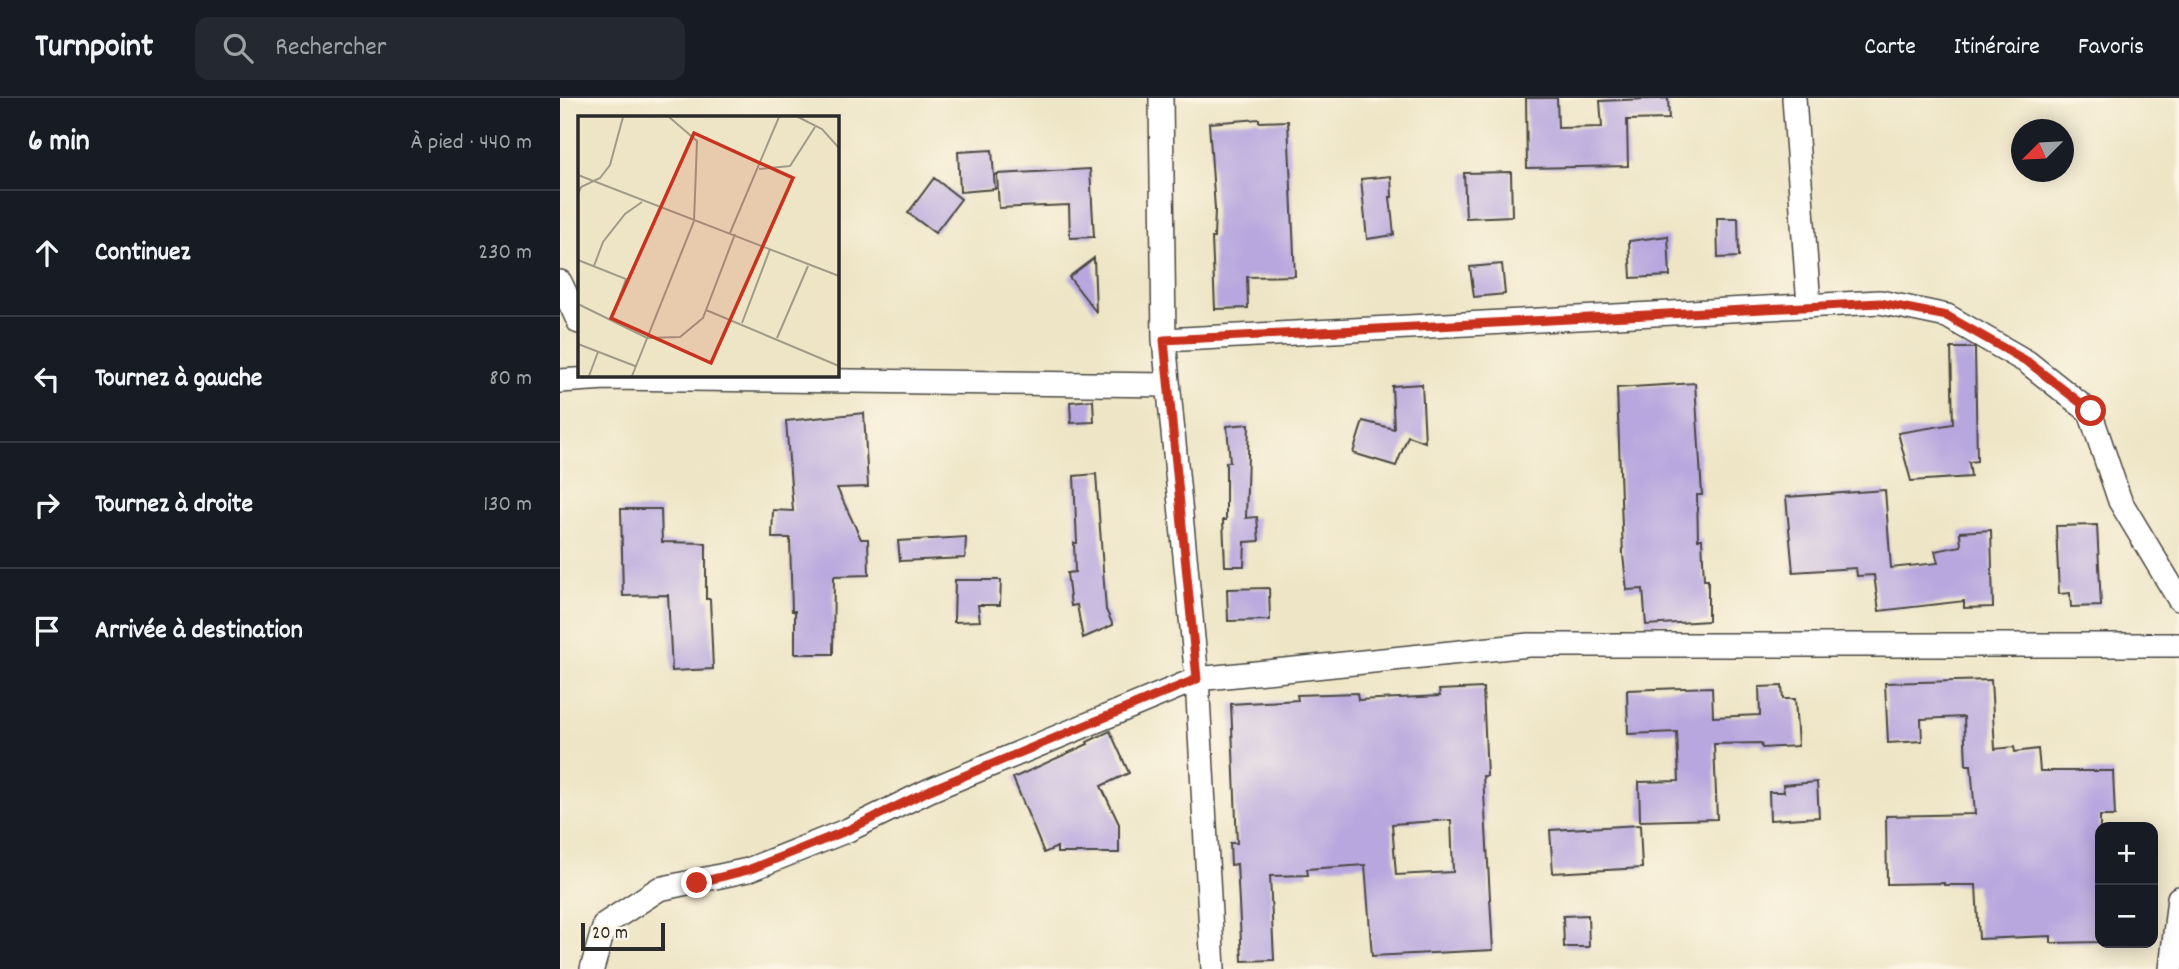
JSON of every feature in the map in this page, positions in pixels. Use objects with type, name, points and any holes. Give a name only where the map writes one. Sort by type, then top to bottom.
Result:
[{"type":"street","points":[[1161,98],[1164,340],[1197,679],[1213,969]]},
{"type":"street","points":[[1794,98],[1809,306]]},
{"type":"street","points":[[560,282],[578,321]]},
{"type":"street","points":[[1164,340],[1880,303],[1947,316],[2028,362],[2091,411],[2120,501],[2179,599]]},
{"type":"street","points":[[560,381],[605,376],[1168,385]]},
{"type":"street","points":[[592,969],[605,924],[659,889],[748,870],[848,830],[930,790],[1197,679],[1529,645],[2179,645]]},
{"type":"street","points":[[2171,969],[2179,898]]},
{"type":"building","points":[[1526,98],[1557,98],[1558,128],[1602,127],[1600,101],[1668,98],[1669,119],[1627,120],[1628,166],[1527,168]]},
{"type":"building","points":[[1259,119],[1259,122],[1288,121],[1295,276],[1247,277],[1248,308],[1215,309],[1212,238],[1215,209],[1209,123]]},
{"type":"building","points":[[992,150],[995,189],[960,192],[958,152]]},
{"type":"building","points":[[1090,169],[1094,237],[1070,238],[1069,205],[999,208],[997,174]]},
{"type":"building","points":[[1511,172],[1512,216],[1466,218],[1464,173]]},
{"type":"building","points":[[1391,176],[1394,235],[1367,239],[1361,179]]},
{"type":"building","points":[[934,178],[961,199],[935,233],[908,213]]},
{"type":"building","points":[[1717,218],[1738,218],[1739,257],[1718,258]]},
{"type":"building","points":[[1668,236],[1670,276],[1631,278],[1629,241]]},
{"type":"building","points":[[1094,258],[1096,312],[1069,277]]},
{"type":"building","points":[[1502,264],[1505,294],[1474,297],[1470,267]]},
{"type":"building","points":[[1951,348],[1975,348],[1977,461],[1969,462],[1971,477],[1911,481],[1898,433],[1953,424]]},
{"type":"building","points":[[1695,383],[1702,495],[1697,495],[1698,539],[1702,539],[1704,580],[1708,580],[1708,621],[1646,625],[1643,589],[1627,590],[1623,555],[1617,388]]},
{"type":"building","points":[[1422,384],[1425,442],[1408,436],[1396,466],[1353,453],[1363,421],[1394,429],[1392,386]]},
{"type":"building","points":[[1093,400],[1094,422],[1071,423],[1070,402]]},
{"type":"building","points":[[864,413],[868,487],[837,488],[861,539],[868,539],[869,575],[834,576],[833,654],[795,654],[790,538],[772,538],[773,510],[793,511],[786,421]]},
{"type":"building","points":[[1249,424],[1246,518],[1257,517],[1259,541],[1245,542],[1244,566],[1225,566],[1223,520],[1226,520],[1226,462],[1230,462],[1227,426]]},
{"type":"building","points":[[1096,474],[1106,610],[1113,625],[1083,638],[1077,605],[1071,606],[1067,573],[1075,572],[1074,543],[1077,543],[1074,476]]},
{"type":"building","points":[[1885,490],[1891,568],[1938,563],[1935,551],[1961,546],[1960,532],[1991,530],[1993,607],[1964,608],[1964,601],[1879,611],[1874,575],[1857,576],[1856,568],[1793,572],[1786,497]]},
{"type":"building","points":[[621,509],[661,509],[662,542],[706,543],[706,599],[710,599],[713,669],[672,671],[668,595],[623,596]]},
{"type":"building","points":[[2097,525],[2101,606],[2071,607],[2070,593],[2059,594],[2056,526]]},
{"type":"building","points":[[966,537],[965,558],[900,561],[898,541]]},
{"type":"building","points":[[955,580],[1001,580],[1000,605],[978,605],[980,621],[954,622]]},
{"type":"building","points":[[1269,588],[1270,620],[1228,621],[1227,589]]},
{"type":"building","points":[[1991,680],[1995,749],[2014,747],[2015,752],[2038,749],[2040,771],[2113,771],[2115,816],[2100,816],[2100,822],[2095,822],[2095,942],[2051,943],[2051,936],[1979,939],[1976,885],[1887,884],[1886,816],[1975,814],[1971,765],[1966,765],[1964,717],[1921,719],[1922,741],[1888,743],[1885,683]]},
{"type":"building","points":[[1782,686],[1783,699],[1795,699],[1798,746],[1762,748],[1761,743],[1714,744],[1717,819],[1640,821],[1639,782],[1679,781],[1677,732],[1628,734],[1627,690],[1712,687],[1713,717],[1760,715],[1759,687]]},
{"type":"building","points":[[1483,688],[1487,776],[1483,776],[1493,950],[1372,956],[1365,865],[1307,869],[1308,875],[1270,876],[1274,960],[1242,961],[1237,864],[1231,865],[1230,843],[1237,843],[1231,704],[1298,700],[1297,695],[1357,693],[1358,700],[1440,696],[1439,690]],"holes":[[[1451,820],[1453,872],[1396,875],[1392,824]]]},
{"type":"building","points":[[1110,731],[1129,773],[1101,786],[1119,824],[1119,853],[1057,853],[1057,847],[1044,853],[1013,778],[1088,744],[1087,742]]},
{"type":"building","points":[[1817,782],[1819,817],[1770,820],[1769,792],[1784,792],[1783,785]]},
{"type":"building","points":[[1640,825],[1642,868],[1553,873],[1550,830]]},
{"type":"building","points":[[1588,915],[1589,947],[1564,947],[1563,916]]},
{"type":"route","points":[[697,883],[748,870],[848,830],[930,790],[1197,679],[1164,340],[1880,303],[1947,316],[2028,362],[2091,411]]}]
